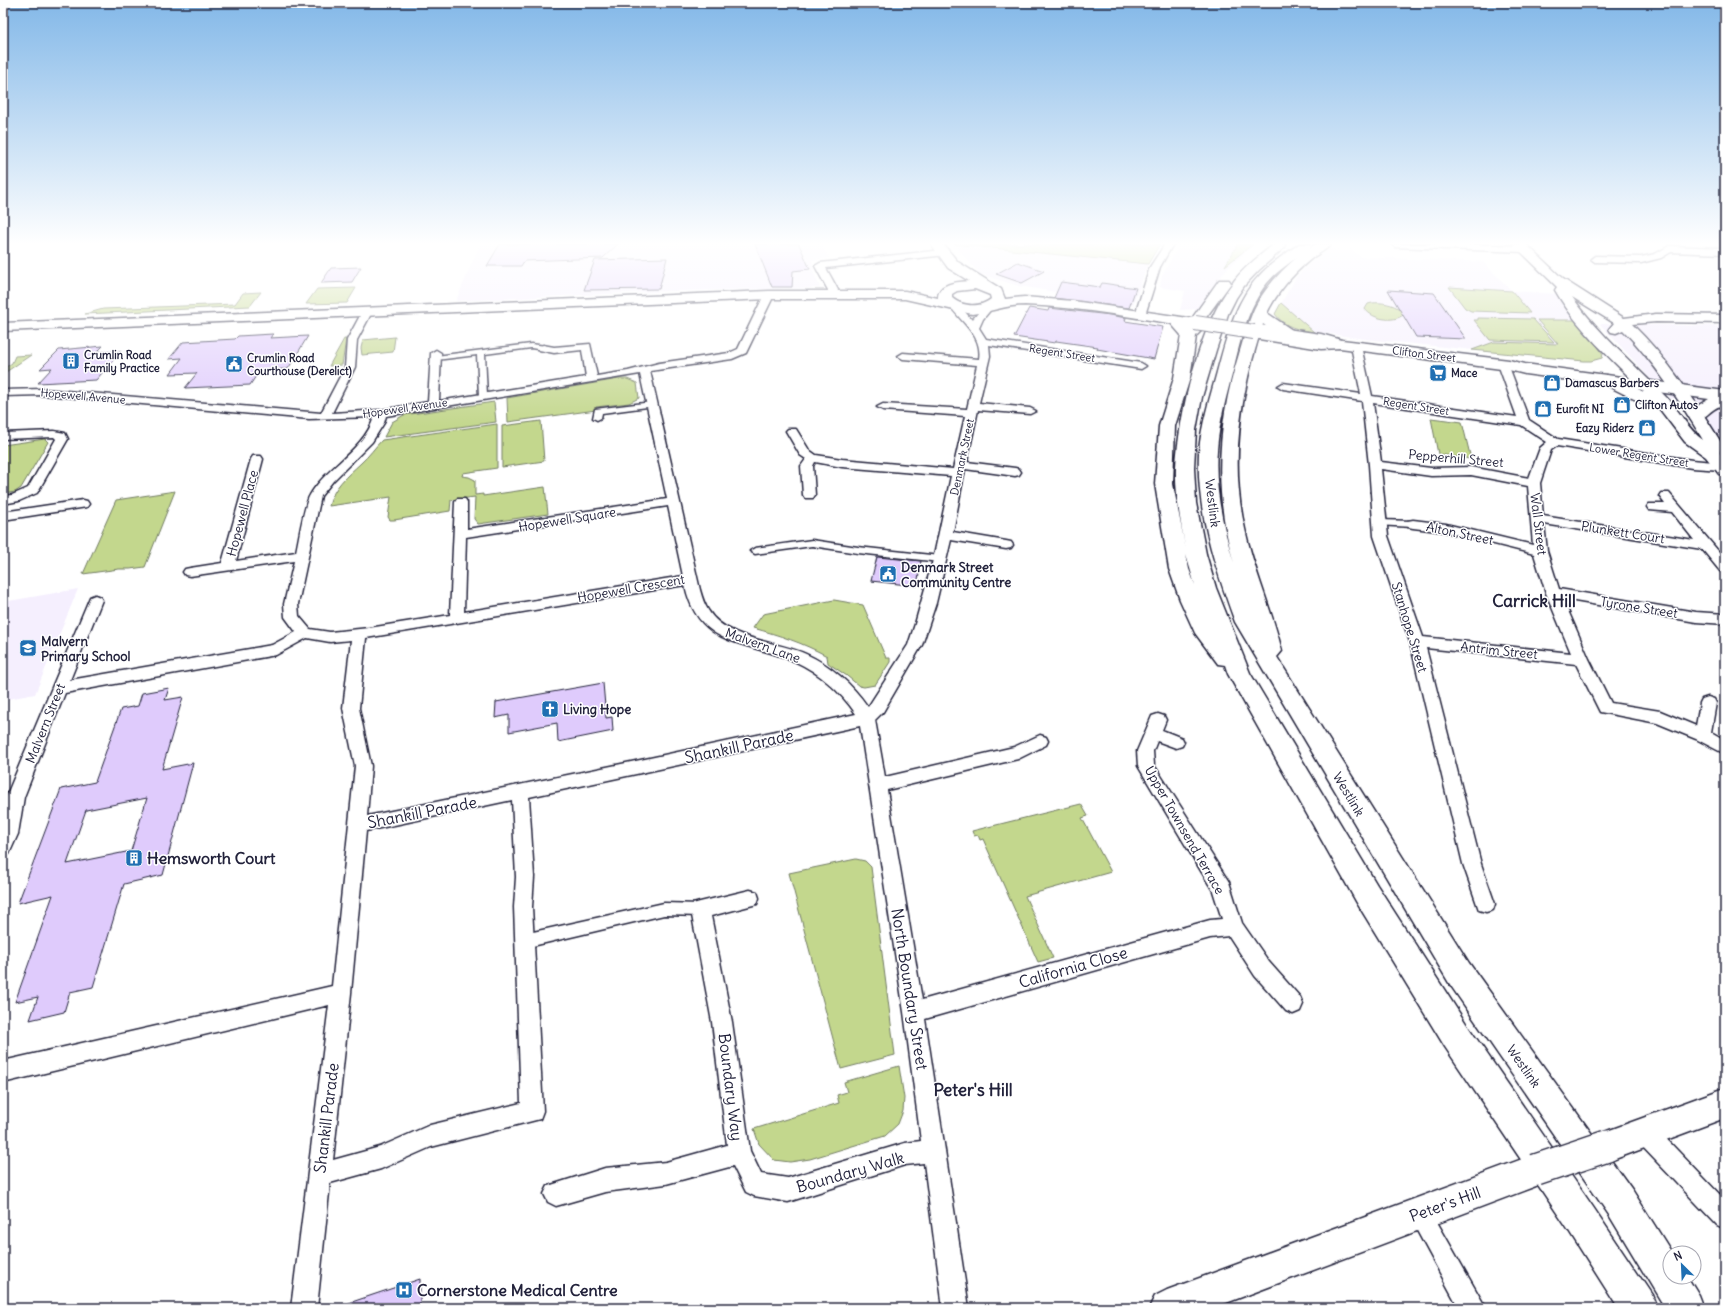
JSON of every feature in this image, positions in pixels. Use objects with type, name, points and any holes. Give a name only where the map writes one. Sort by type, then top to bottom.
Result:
[{"type":"main road","points":[[3,327],[528,305]]},
{"type":"main road","points":[[955,305],[972,309],[990,305]]},
{"type":"main road","points":[[1074,305],[1175,320],[1192,328]]},
{"type":"main road","points":[[1208,305],[1192,328],[1182,378],[1167,426],[1164,484],[1179,569],[1190,600],[1203,628],[1239,674]]},
{"type":"main road","name":"Westlink","points":[[1225,305],[1208,350],[1194,397],[1188,430],[1185,468],[1187,502],[1196,554],[1206,588],[1239,674],[1367,894],[1456,1036],[1581,1219],[1639,1308]]},
{"type":"main road","name":"Westlink","points":[[1246,305],[1232,340],[1212,423],[1208,451],[1209,486],[1212,514],[1220,549],[1230,581],[1246,622],[1459,973],[1621,1203],[1686,1308]]},
{"type":"main road","points":[[1264,305],[1242,367],[1233,412],[1228,450],[1228,487],[1235,529],[1251,586],[1266,628],[1277,675]]},
{"type":"main road","points":[[1580,305],[1623,323],[1650,337],[1673,383],[1697,416],[1714,444],[1721,461]]},
{"type":"main road","points":[[1584,307],[1658,319]]},
{"type":"main road","points":[[1584,307],[1593,332],[1632,372]]},
{"type":"main road","points":[[1260,314],[1287,333]]},
{"type":"main road","points":[[1615,354],[1613,332],[1623,323],[1632,320],[1725,319]]},
{"type":"main road","name":"Clifton Street","points":[[1192,328],[1254,332],[1258,335],[1321,345],[1340,344],[1506,364],[1525,369],[1607,380],[1646,380]]},
{"type":"main road","points":[[1721,461],[1691,439],[1646,380],[1641,357],[1650,337],[1662,330],[1672,328],[1725,329]]},
{"type":"main road","name":"Clifton Street","points":[[1254,332],[1259,329],[1321,338],[1340,344]]},
{"type":"main road","name":"Clifton Street","points":[[1506,364],[1520,361],[1632,372],[1646,380]]},
{"type":"main road","points":[[1607,380],[1668,409]]},
{"type":"main road","points":[[1646,380],[1725,389]]},
{"type":"main road","points":[[1673,383],[1725,396]]},
{"type":"main road","points":[[1697,416],[1705,407],[1715,402],[1725,400]]},
{"type":"main road","name":"Peter's Hill","points":[[1167,1308],[1536,1170],[1644,1133],[1725,1103]]},
{"type":"street","name":"Hopewell Avenue","points":[[3,393],[43,392],[324,416],[381,413],[645,371],[659,366],[732,356],[742,351],[764,305]]},
{"type":"street","name":"Denmark Street","points":[[867,718],[877,708],[916,645],[934,587],[983,362],[985,349],[982,341],[954,305]]},
{"type":"street","points":[[974,329],[978,318],[991,305]]},
{"type":"street","points":[[1140,315],[1143,305]]},
{"type":"street","points":[[324,416],[350,367],[352,340],[367,312]]},
{"type":"street","name":"Regent Street","points":[[982,341],[1141,366]]},
{"type":"street","points":[[433,404],[436,356],[531,346],[554,350],[586,346],[592,379]]},
{"type":"street","name":"Stanhope Street","points":[[1356,346],[1367,399],[1375,465],[1381,536],[1417,642],[1472,864],[1486,904]]},
{"type":"street","points":[[482,352],[483,396]]},
{"type":"street","points":[[903,356],[983,362]]},
{"type":"street","points":[[1506,364],[1524,422]]},
{"type":"street","name":"Hopewell Crescent","points":[[305,633],[330,637],[359,635],[691,579],[645,371]]},
{"type":"street","name":"Regent Street","points":[[1283,386],[1524,422],[1550,438]]},
{"type":"street","points":[[597,418],[598,411],[652,404]]},
{"type":"street","points":[[882,406],[1030,411]]},
{"type":"street","points":[[59,688],[276,650],[305,633],[292,617],[291,604],[315,496],[329,478],[368,440],[378,423],[381,413]]},
{"type":"street","points":[[792,431],[804,452],[812,458],[842,463],[1015,472]]},
{"type":"street","points":[[3,436],[54,434],[61,435],[62,439],[33,490],[15,498],[3,500]]},
{"type":"street","name":"Lower Regent Street","points":[[1550,438],[1692,464],[1721,461]]},
{"type":"street","name":"Wall Street","points":[[1550,438],[1534,483],[1540,551],[1553,593],[1581,659],[1606,708],[1660,717],[1702,735]]},
{"type":"street","points":[[809,495],[807,466],[812,458]]},
{"type":"street","name":"Hopewell Place","points":[[228,566],[257,459]]},
{"type":"street","name":"Pepperhill Street","points":[[1375,465],[1430,472],[1471,471],[1534,483]]},
{"type":"street","points":[[1665,496],[1725,568]]},
{"type":"street","points":[[458,619],[461,502]]},
{"type":"street","name":"Hopewell Square","points":[[460,534],[673,502]]},
{"type":"street","points":[[3,516],[83,504]]},
{"type":"street","points":[[1653,507],[1676,509]]},
{"type":"street","name":"Plunkett Court","points":[[1538,518],[1707,546]]},
{"type":"street","name":"Alton Street","points":[[1379,523],[1413,524],[1446,528],[1540,551]]},
{"type":"street","points":[[946,535],[1006,545]]},
{"type":"street","points":[[755,551],[812,543],[858,550],[940,559]]},
{"type":"street","points":[[190,572],[302,555]]},
{"type":"street","name":"Malvern Lane","points":[[691,579],[697,603],[708,620],[722,630],[741,640],[795,656],[811,663],[846,690],[867,718]]},
{"type":"street","name":"Tyrone Street","points":[[1553,593],[1696,617],[1725,619]]},
{"type":"street","name":"Malvern Street","points":[[3,849],[8,834],[8,813],[95,600]]},
{"type":"street","points":[[358,825],[363,766],[351,708],[359,635]]},
{"type":"street","name":"Antrim Street","points":[[1417,642],[1581,659]]},
{"type":"street","points":[[1708,703],[1702,735],[1725,748]]},
{"type":"street","name":"North Boundary Street","points":[[867,718],[914,1012],[932,1151],[956,1308]]},
{"type":"street","name":"Shankill Parade","points":[[304,1308],[341,993],[358,825],[867,718]]},
{"type":"street","name":"Upper Townsend Terrace","points":[[1176,742],[1155,726],[1145,751],[1146,766],[1222,888],[1234,927],[1262,969],[1293,1004]]},
{"type":"street","points":[[878,785],[1018,753],[1040,741]]},
{"type":"street","points":[[319,1175],[381,1158],[430,1136],[532,1111],[524,941],[523,907],[525,877],[520,792]]},
{"type":"street","points":[[524,941],[664,909],[700,910],[750,898]]},
{"type":"street","name":"Boundary Way","points":[[556,1194],[605,1180],[666,1173],[739,1153],[722,1022],[700,910]]},
{"type":"street","name":"California Close","points":[[914,1012],[1210,929],[1234,927]]},
{"type":"street","points":[[3,1072],[341,993]]},
{"type":"street","points":[[1644,1133],[1725,1217]]},
{"type":"street","name":"Boundary Walk","points":[[739,1153],[754,1184],[788,1190],[905,1154],[932,1151]]},
{"type":"street","points":[[1420,1214],[1473,1308]]},
{"type":"shaded area","points":[[1181,305],[1200,305],[1197,309],[1180,310]]},
{"type":"shaded area","points":[[1280,305],[1568,305],[1603,354],[1602,358],[1597,360],[1584,361],[1365,339],[1297,329],[1279,319],[1275,314]]},
{"type":"shaded area","points":[[1600,324],[1725,326],[1725,450],[1649,377]]},
{"type":"shaded area","name":"Malvern Primary School","points":[[78,589],[35,694],[3,700],[3,602]]},
{"type":"green space","points":[[204,305],[251,305],[85,314],[103,309]]},
{"type":"green space","points":[[1280,305],[1283,305],[1314,332],[1287,325],[1275,314]]},
{"type":"green space","points":[[1367,305],[1392,305],[1401,310],[1403,315],[1394,319],[1383,319],[1372,315],[1365,309]]},
{"type":"green space","points":[[1463,305],[1524,305],[1530,313],[1471,311]]},
{"type":"green space","points":[[1478,318],[1533,319],[1554,342],[1490,340],[1474,320],[1478,320]]},
{"type":"green space","points":[[1537,320],[1579,320],[1603,354],[1602,358],[1584,361],[1472,350],[1494,342],[1558,344]]},
{"type":"green space","points":[[395,337],[393,352],[362,355],[361,348],[363,340]]},
{"type":"green space","points":[[344,339],[346,339],[342,365],[329,366]]},
{"type":"green space","points":[[31,355],[3,374],[3,369],[12,363],[15,356]]},
{"type":"green space","points":[[619,379],[627,379],[637,383],[639,398],[629,403],[596,407],[596,410],[508,422],[507,398]]},
{"type":"green space","points":[[494,402],[496,422],[384,437],[392,422],[404,415]]},
{"type":"green space","points":[[1431,418],[1462,422],[1471,459],[1438,454]]},
{"type":"green space","points":[[541,421],[544,461],[502,467],[502,426]]},
{"type":"green space","points":[[497,424],[497,468],[463,473],[462,476],[475,480],[475,495],[483,494],[483,496],[545,487],[548,514],[478,524],[474,519],[475,497],[451,500],[450,511],[394,520],[390,520],[388,517],[391,497],[329,506],[337,487],[341,482],[382,440]]},
{"type":"green space","points":[[45,439],[48,442],[21,488],[15,492],[3,494],[3,445]]},
{"type":"green space","points":[[175,491],[145,567],[83,574],[116,500]]},
{"type":"green space","points":[[834,600],[863,605],[886,658],[890,658],[890,662],[875,685],[864,687],[859,686],[828,663],[827,656],[791,640],[753,628],[763,614]]},
{"type":"green space","points":[[1081,804],[1088,816],[1082,818],[1111,872],[1025,896],[1053,958],[1038,962],[983,839],[980,840],[978,835],[974,836],[972,831]]},
{"type":"green space","points":[[856,859],[865,861],[871,867],[895,1055],[841,1069],[789,873]]},
{"type":"green space","points":[[899,1066],[904,1098],[903,1111],[898,1124],[885,1136],[810,1159],[790,1162],[774,1160],[759,1144],[754,1129],[839,1103],[837,1095],[847,1092],[844,1082]]},
{"type":"building","points":[[1108,305],[1130,305],[1129,308]]},
{"type":"building","points":[[1397,305],[1442,305],[1466,339],[1416,337]]},
{"type":"building","points":[[1029,308],[1048,311],[1049,308],[1110,315],[1126,318],[1125,321],[1163,327],[1154,359],[1097,349],[1098,347],[1014,337]]},
{"type":"building","name":"Crumlin Road Courthouse (Derelict)","points":[[273,334],[270,338],[308,336],[288,369],[260,370],[250,385],[185,388],[197,373],[170,374],[182,358],[169,359],[183,342],[235,339],[238,336]]},
{"type":"building","name":"Crumlin Road Family Practice","points":[[103,346],[97,352],[121,351],[96,380],[38,383],[52,368],[40,369],[59,350]]},
{"type":"building","name":"Denmark Street Community Centre","points":[[877,557],[921,561],[917,586],[871,581]]},
{"type":"building","name":"Living Hope","points":[[603,683],[606,718],[612,717],[613,731],[558,742],[557,723],[509,732],[509,715],[495,718],[496,702]]},
{"type":"building","name":"Hemsworth Court","points":[[169,688],[165,700],[183,697],[162,769],[193,763],[163,875],[124,884],[93,987],[70,992],[64,1012],[30,1020],[38,997],[15,1002],[53,895],[18,903],[61,789],[95,782],[121,709],[138,706],[142,693]],"holes":[[[147,798],[131,851],[67,864],[86,810]]]},
{"type":"building","name":"Cornerstone Medical Centre","points":[[420,1279],[420,1308],[344,1308],[343,1305]]},
{"type":"place","name":"Crumlin Road Family Practice","points":[[71,361]]},
{"type":"place","name":"Crumlin Road Courthouse (Derelict)","points":[[234,364]]},
{"type":"place","name":"Mace","points":[[1438,373]]},
{"type":"place","name":"Damascus Barbers","points":[[1552,383]]},
{"type":"place","name":"Clifton Autos","points":[[1622,405]]},
{"type":"place","name":"Eurofit NI","points":[[1543,409]]},
{"type":"place","name":"Eazy Riderz","points":[[1647,428]]},
{"type":"place","name":"Denmark Street Community Centre","points":[[888,574]]},
{"type":"place","name":"Malvern Primary School","points":[[28,648]]},
{"type":"place","name":"Living Hope","points":[[550,709]]},
{"type":"place","name":"Hemsworth Court","points":[[134,858]]},
{"type":"place","name":"Cornerstone Medical Centre","points":[[404,1290]]},
{"type":"district","name":"Carrick Hill","points":[[1534,601]]},
{"type":"district","name":"Peter's Hill","points":[[973,1090]]}]
